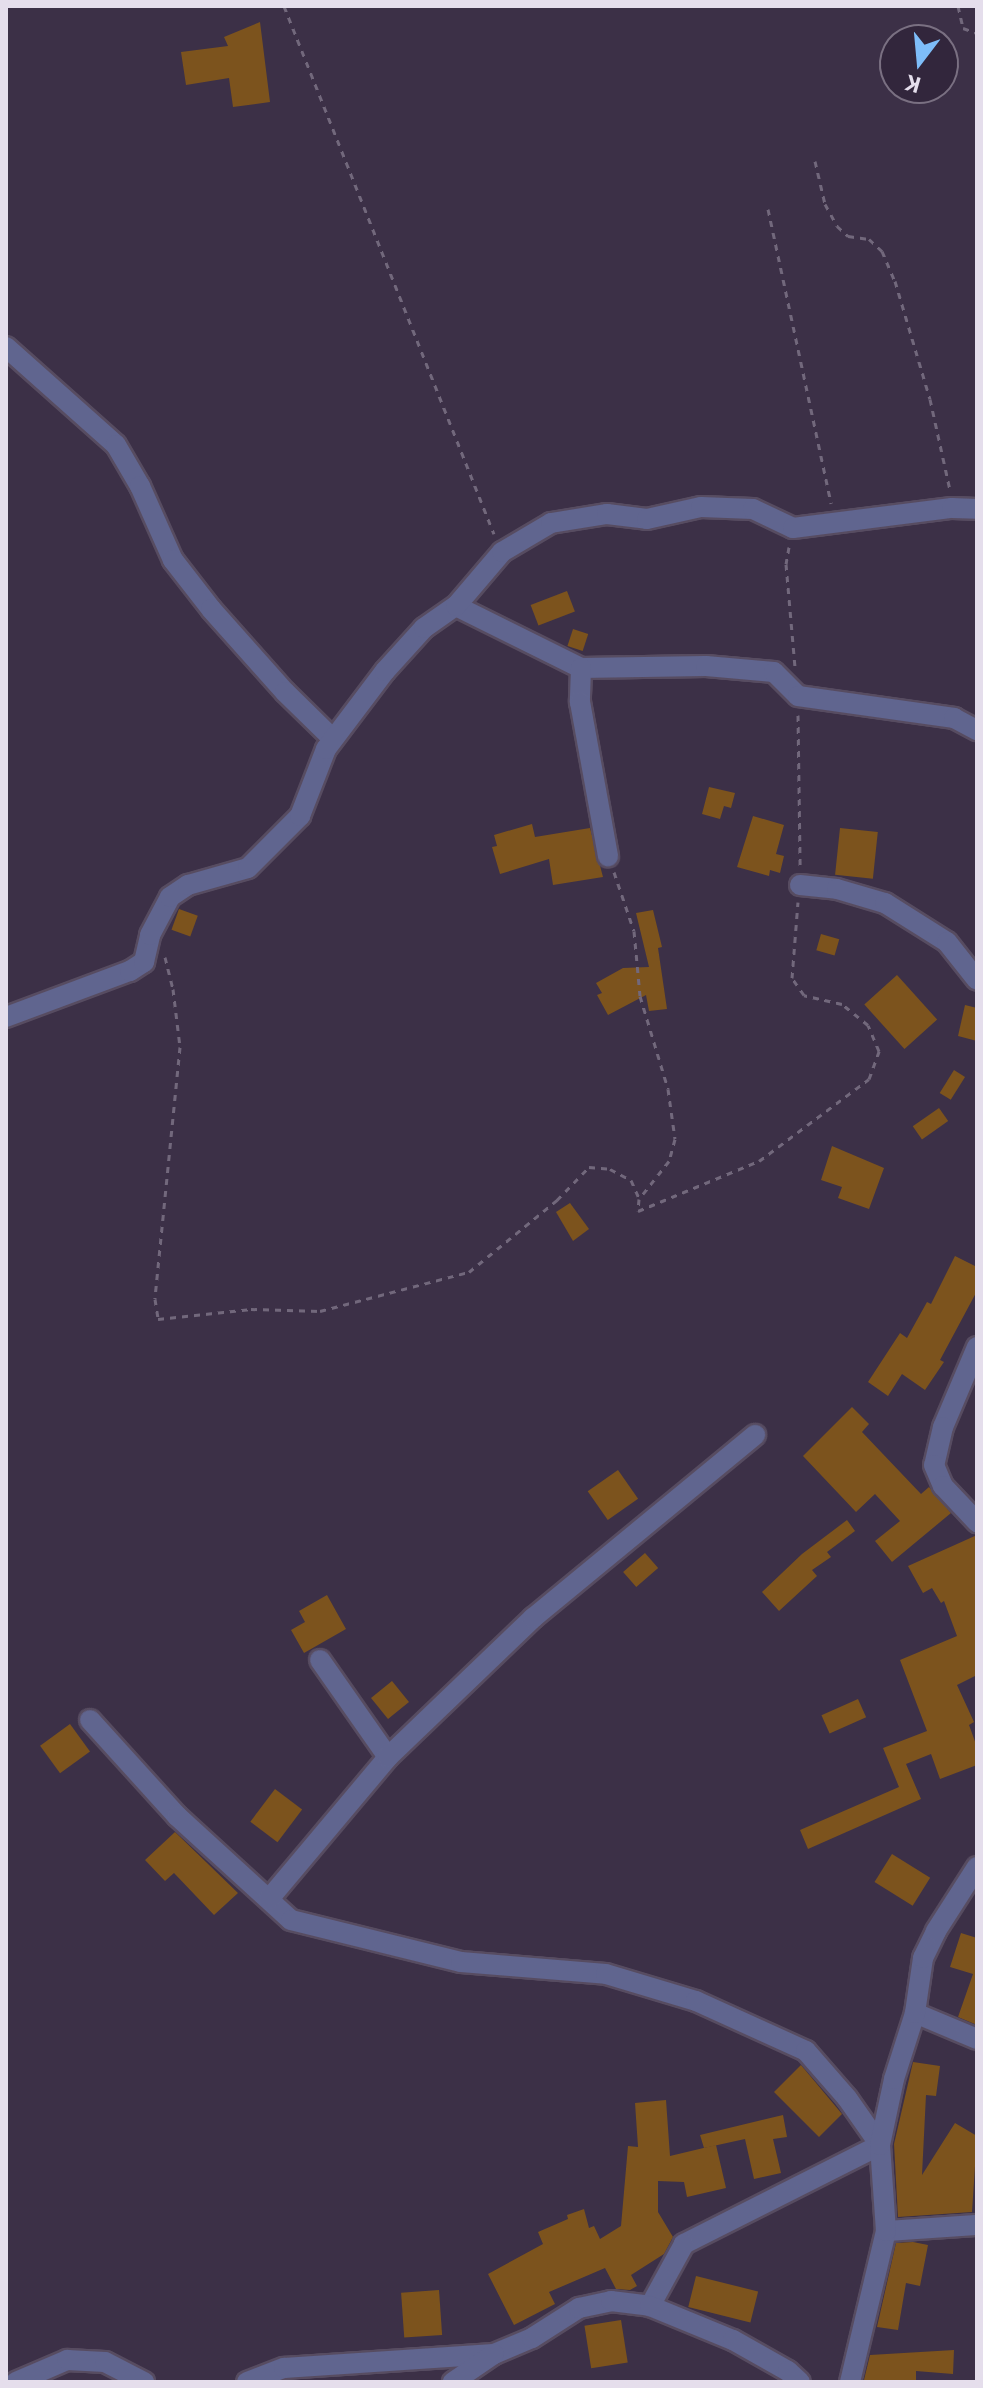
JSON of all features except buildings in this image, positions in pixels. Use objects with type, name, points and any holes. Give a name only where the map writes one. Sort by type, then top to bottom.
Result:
[{"type":"street","points":[[6,347],[116,445],[140,486],[173,560],[274,681],[333,739]]},
{"type":"street","points":[[6,1017],[130,971],[144,962],[150,935],[170,897],[188,885],[248,868],[300,816],[326,749],[414,639],[456,606],[502,552],[551,523],[607,514],[647,519],[701,507],[753,509],[793,528],[952,508],[977,509]]},
{"type":"street","points":[[456,606],[581,668],[706,666],[774,672],[798,696],[954,718],[977,730]]},
{"type":"street","points":[[581,668],[580,702],[608,856]]},
{"type":"street","points":[[800,885],[837,889],[885,903],[947,942],[977,980]]},
{"type":"street","points":[[977,1347],[943,1427],[934,1465],[943,1486],[977,1522]]},
{"type":"street","points":[[269,1899],[388,1757],[533,1618],[755,1435]]},
{"type":"street","points":[[320,1660],[388,1757]]},
{"type":"street","points":[[90,1720],[177,1816],[291,1920],[461,1962],[606,1974],[696,2001],[806,2051],[847,2098],[880,2145]]},
{"type":"street","points":[[850,2382],[886,2231],[880,2145],[894,2079],[915,2013],[923,1958],[936,1931],[977,1867]]},
{"type":"street","points":[[915,2013],[977,2039]]},
{"type":"street","points":[[650,2306],[684,2244],[880,2145]]},
{"type":"street","points":[[886,2231],[977,2225]]},
{"type":"street","points":[[453,2382],[494,2354],[532,2338],[579,2308],[611,2301],[650,2306],[733,2340],[788,2371],[800,2382]]},
{"type":"street","points":[[247,2382],[284,2368],[494,2354]]},
{"type":"street","points":[[16,2382],[67,2360],[105,2362],[144,2382]]},
{"type":"path","points":[[284,6],[502,552]]},
{"type":"path","points":[[958,6],[963,28],[977,33]]},
{"type":"path","points":[[815,161],[825,204],[837,226],[848,236],[869,239],[882,251],[895,281],[930,399],[952,508]]},
{"type":"path","points":[[768,209],[834,523]]},
{"type":"path","points":[[150,935],[164,953],[173,989],[180,1047],[155,1299],[158,1319],[251,1309],[320,1311],[469,1272],[557,1200],[589,1167],[610,1169],[631,1180],[639,1199],[638,1211],[759,1161],[869,1079],[879,1051],[868,1025],[842,1004],[804,995],[792,978],[800,885],[798,696],[786,564],[793,528]]},
{"type":"path","points":[[608,856],[634,931],[640,996],[668,1089],[675,1139],[669,1161],[639,1199]]}]
